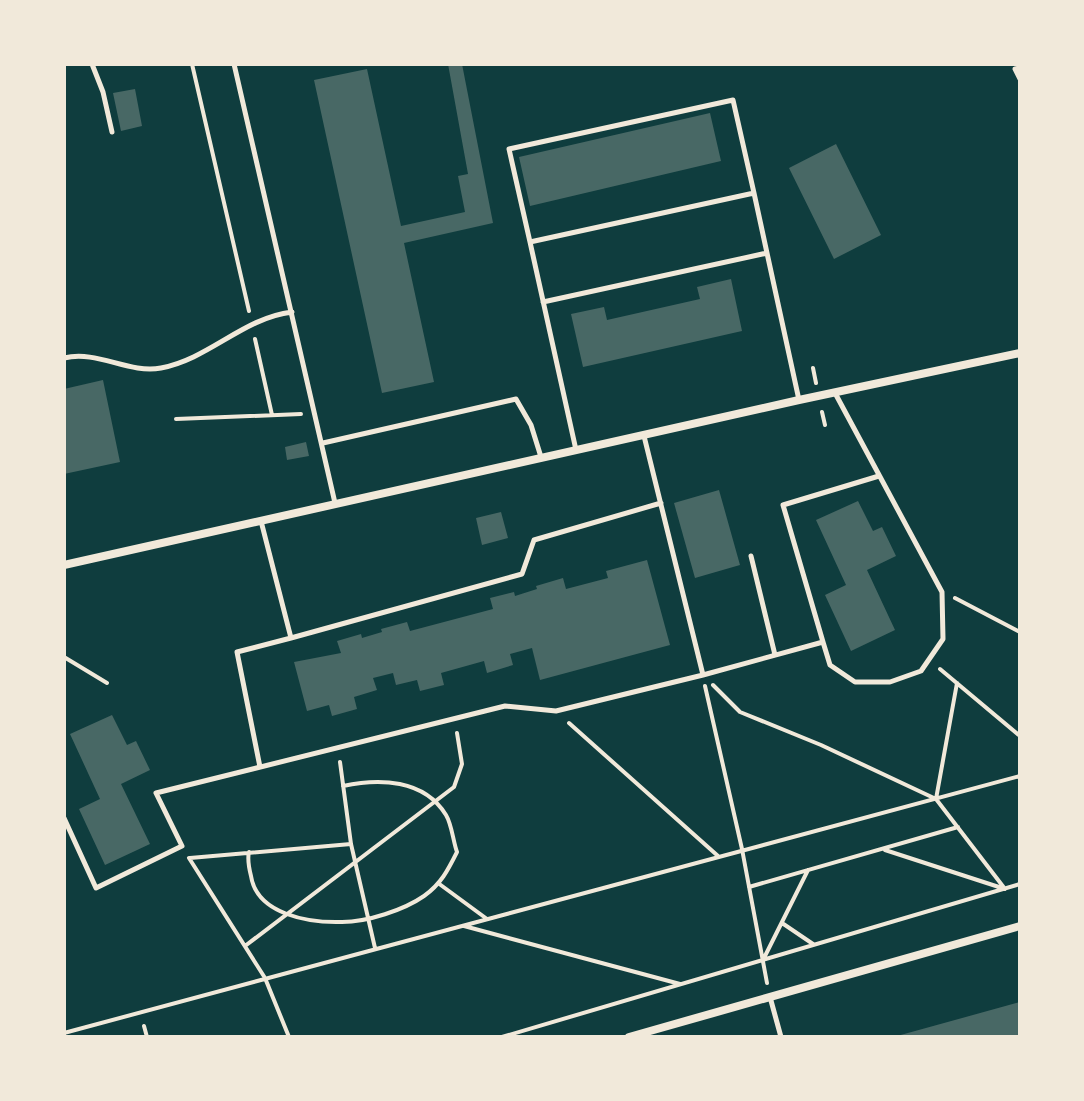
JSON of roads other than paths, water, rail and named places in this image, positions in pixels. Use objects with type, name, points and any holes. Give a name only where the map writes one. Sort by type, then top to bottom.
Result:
[{"type":"street","points":[[64,565],[1020,353]]},
{"type":"street","points":[[629,1037],[1020,926]]},
{"type":"lane","points":[[92,64],[103,92],[112,132]]},
{"type":"lane","points":[[232,66],[335,503]]},
{"type":"lane","points":[[1016,67],[1020,79]]},
{"type":"lane","points":[[576,450],[509,149],[733,100],[799,400]]},
{"type":"lane","points":[[530,242],[754,193]]},
{"type":"lane","points":[[543,302],[767,253]]},
{"type":"lane","points":[[64,358],[96,357],[139,370],[159,369],[181,364],[273,314],[292,312]]},
{"type":"lane","points":[[835,392],[942,592],[943,639],[921,671],[890,682],[855,682],[830,665],[783,505],[879,476]]},
{"type":"lane","points":[[323,443],[516,399],[531,425],[541,457]]},
{"type":"lane","points":[[643,435],[703,675]]},
{"type":"lane","points":[[260,767],[237,652],[522,574],[534,540],[661,503]]},
{"type":"lane","points":[[261,520],[291,638]]},
{"type":"lane","points":[[751,556],[775,655]]},
{"type":"lane","points":[[64,818],[96,888],[182,846],[156,793],[505,706],[556,711],[823,642]]},
{"type":"lane","points":[[770,997],[781,1037]]}]
